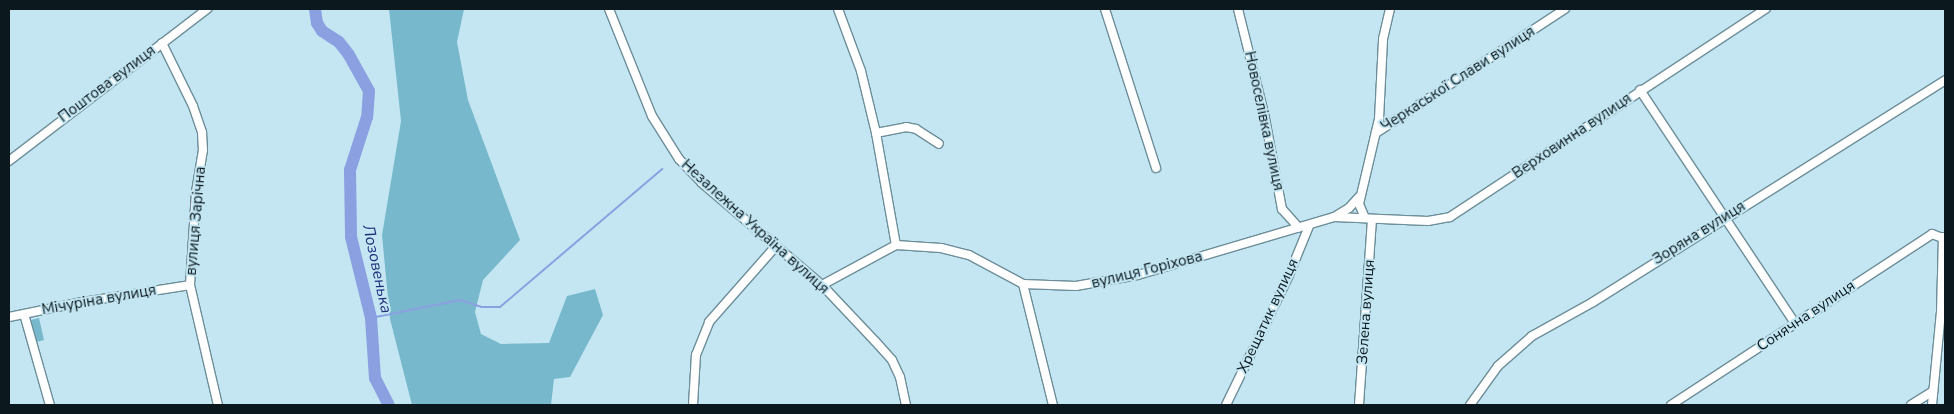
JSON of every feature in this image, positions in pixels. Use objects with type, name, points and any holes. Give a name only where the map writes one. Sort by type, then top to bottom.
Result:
[{"type":"street","points":[[192,9],[198,16]]},
{"type":"street","name":"Поштова вулиця","points":[[9,161],[207,9]]},
{"type":"street","name":"Незалежна Україна вулиця","points":[[609,9],[652,116],[672,150],[702,183],[822,285],[892,360],[900,378],[906,405]]},
{"type":"street","points":[[822,285],[896,246],[876,134],[861,71],[838,9]]},
{"type":"street","points":[[1105,9],[1156,168]]},
{"type":"street","name":"Новоселівка вулиця","points":[[1238,9],[1262,104],[1282,209],[1299,228]]},
{"type":"street","points":[[1334,217],[1349,208],[1360,195],[1376,133],[1382,39],[1390,9]]},
{"type":"street","name":"Черкаської Слави вулиця","points":[[1376,133],[1565,9]]},
{"type":"street","name":"Верховинна вулиця","points":[[1369,219],[1428,221],[1450,217],[1640,90],[1766,9]]},
{"type":"street","name":"вулиця Зарічна","points":[[162,42],[193,106],[202,132],[203,150],[196,192],[190,285],[218,405]]},
{"type":"street","name":"Зоряна вулиця","points":[[1470,405],[1498,366],[1532,336],[1593,302],[1945,80]]},
{"type":"street","points":[[1640,90],[1794,322]]},
{"type":"street","points":[[876,134],[906,127],[916,129],[939,144]]},
{"type":"street","name":"Зелена вулиця","points":[[1360,195],[1359,208],[1369,219],[1360,405]]},
{"type":"street","name":"вулиця Горіхова","points":[[896,246],[941,248],[969,255],[1023,284],[1076,286],[1106,283],[1309,226],[1334,217],[1369,219]]},
{"type":"street","name":"Хрещатик вулиця","points":[[1226,405],[1289,275],[1309,226]]},
{"type":"street","name":"Сонячна вулиця","points":[[1671,405],[1794,322],[1932,234],[1944,238]]},
{"type":"street","points":[[1932,405],[1943,281],[1944,238]]},
{"type":"street","points":[[693,405],[696,355],[709,322],[776,246]]},
{"type":"street","points":[[1023,284],[1053,405]]},
{"type":"street","name":"Мічуріна вулиця","points":[[9,317],[49,308],[190,285]]},
{"type":"street","points":[[24,314],[50,405]]},
{"type":"street","points":[[1911,405],[1933,390]]},
{"type":"shaded area","points":[[389,9],[464,9],[457,42],[468,100],[520,240],[483,280],[475,312],[481,334],[501,344],[549,343],[567,296],[595,289],[603,315],[570,377],[554,379],[551,405],[412,405],[390,319],[382,235],[401,121]]},
{"type":"shaded area","points":[[39,318],[44,340],[36,342],[31,320]]},
{"type":"waterway","name":"Лозовенька","points":[[315,9],[317,23],[322,31],[339,42],[349,55],[369,91],[367,117],[350,170],[351,237],[371,318],[375,378],[389,405]]},
{"type":"waterway","points":[[371,318],[460,300],[481,307],[500,307],[662,169]]}]
